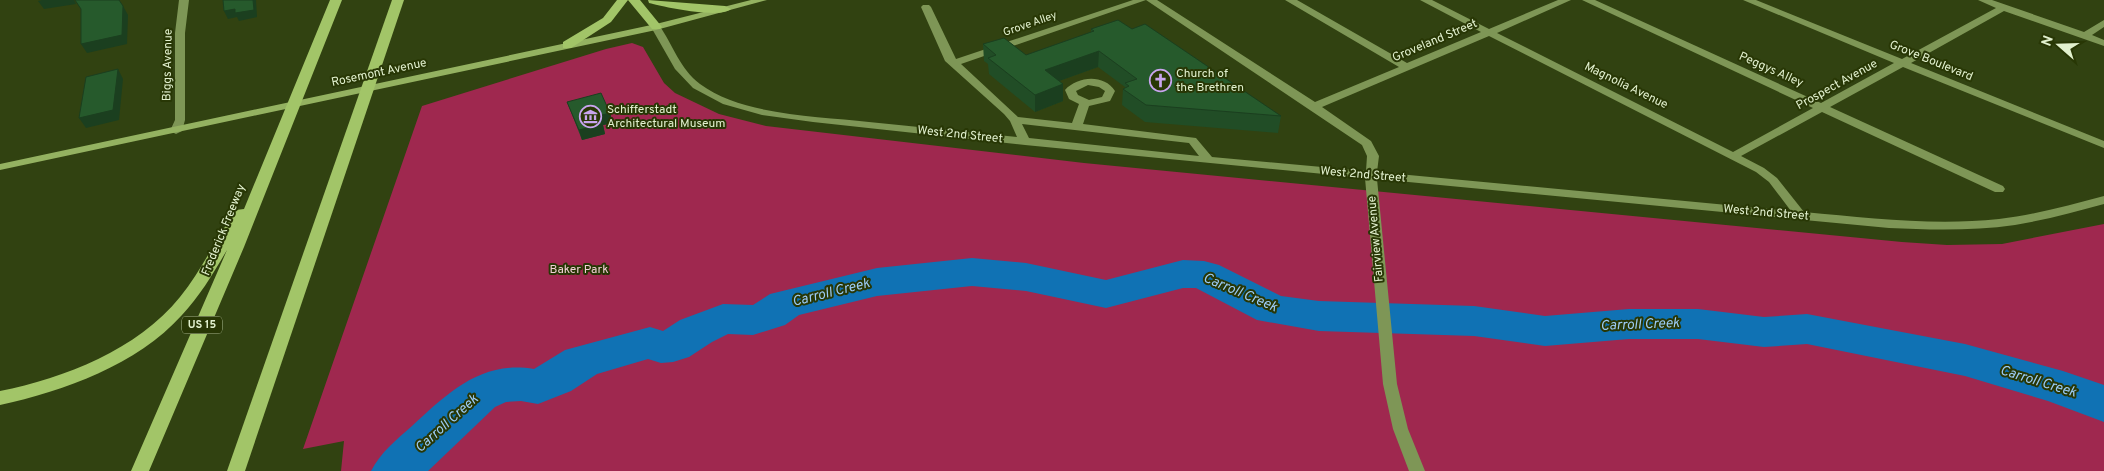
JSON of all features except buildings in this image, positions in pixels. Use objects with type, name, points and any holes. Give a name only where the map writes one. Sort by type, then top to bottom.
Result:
[{"type":"highway","name":"Frederick Freeway","points":[[140,471],[232,256],[275,145],[336,0]]},
{"type":"highway","points":[[236,471],[374,64],[398,0]]},
{"type":"highway","points":[[567,45],[607,20],[623,0]]},
{"type":"highway","points":[[634,0],[656,28]]},
{"type":"highway","points":[[653,1],[659,10],[656,28]]},
{"type":"highway","points":[[653,1],[689,8],[724,9]]},
{"type":"highway","points":[[0,398],[42,389],[92,368],[138,342],[176,313],[213,260],[263,178]]},
{"type":"main road","name":"Rosemont Avenue","points":[[0,167],[176,131],[567,45],[656,28],[762,0]]},
{"type":"street","name":"Biggs Avenue","points":[[176,131],[180,120],[180,33],[184,0]]},
{"type":"street","name":"Grove Alley","points":[[952,61],[1142,0]]},
{"type":"street","name":"Fairview Avenue","points":[[1151,0],[1367,142],[1373,156],[1371,175],[1384,342],[1389,381],[1397,418],[1418,471]]},
{"type":"street","points":[[1290,0],[1407,67]]},
{"type":"street","name":"Magnolia Avenue","points":[[1425,0],[1735,155],[1773,180],[1800,216]]},
{"type":"street","name":"Groveland Street","points":[[1314,106],[1486,32],[1566,0]]},
{"type":"street","name":"Peggys Alley","points":[[1587,0],[1999,189]]},
{"type":"street","name":"Grove Boulevard","points":[[1748,0],[2104,146]]},
{"type":"street","points":[[1983,0],[2104,43]]},
{"type":"street","points":[[926,7],[952,61],[1015,120],[1025,142]]},
{"type":"street","name":"Prospect Avenue","points":[[1735,155],[2004,7]]},
{"type":"street","points":[[2085,36],[2104,23]]},
{"type":"street","name":"West 2nd Street","points":[[656,28],[683,73],[711,94],[733,104],[761,111],[807,118],[1208,160],[1889,224],[1969,225],[2014,221],[2104,200]]},
{"type":"street","points":[[1077,126],[1085,103]]},
{"type":"street","points":[[1015,120],[1192,140],[1208,160]]},
{"type":"green space","name":"Baker Park","points":[[632,43],[643,47],[664,83],[675,93],[719,114],[766,126],[1084,163],[1902,242],[1947,245],[2002,244],[2104,224],[2104,471],[341,471],[344,441],[303,449],[422,106],[606,49]]},
{"type":"waterway","name":"Carroll Creek","points":[[396,471],[462,408],[478,395],[500,386],[521,384],[538,387],[555,379],[581,362],[650,343],[661,347],[673,346],[696,331],[723,319],[753,320],[770,315],[785,304],[877,282],[972,272],[1026,277],[1106,294],[1183,274],[1204,275],[1272,310],[1319,316],[1474,321],[1545,331],[1629,324],[1698,324],[1764,332],[1807,329],[1965,360],[2063,388],[2104,404]]},
{"type":"place","name":"Church of the Brethren","points":[[1160,81]]},
{"type":"place","name":"Schifferstadt Architectural Museum","points":[[591,117]]}]
